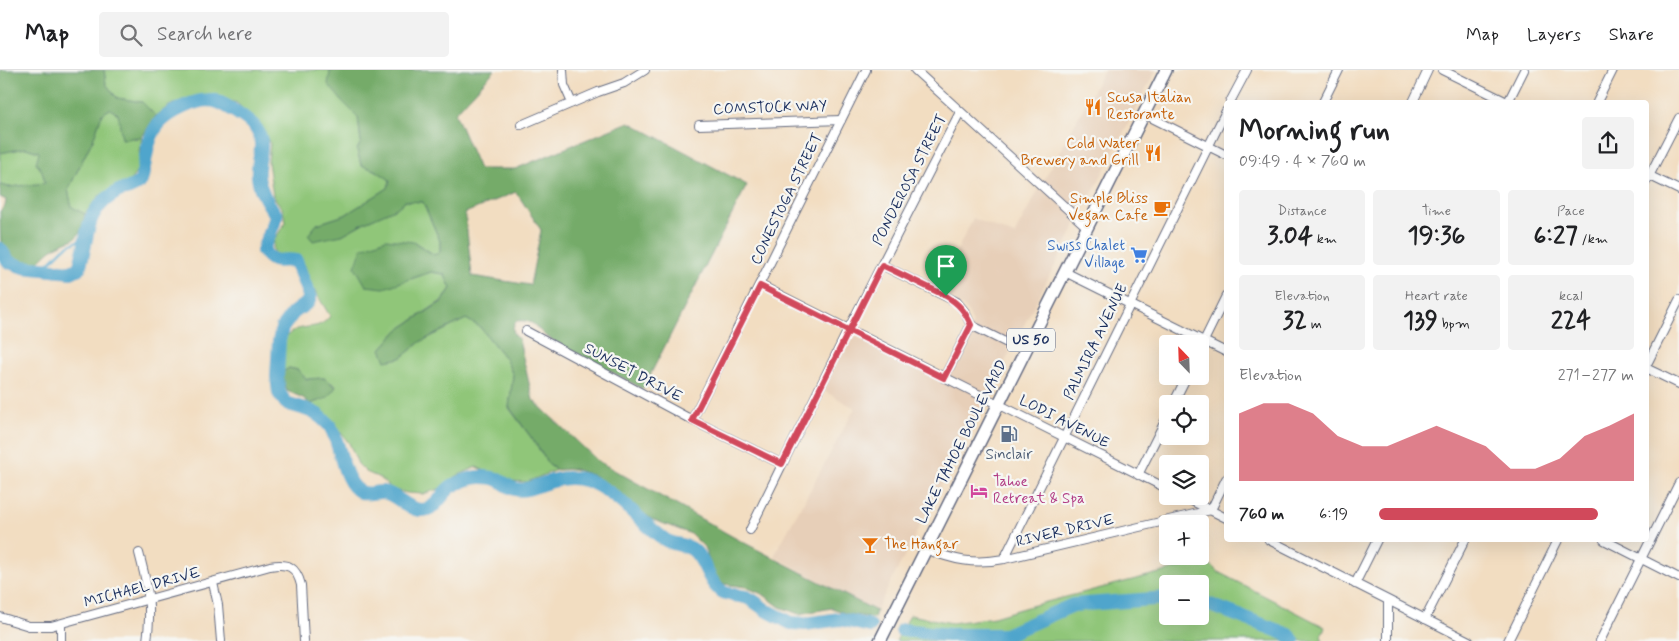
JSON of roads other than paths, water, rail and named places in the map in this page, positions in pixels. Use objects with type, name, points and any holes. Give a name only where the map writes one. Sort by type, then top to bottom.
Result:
[{"type":"highway","name":"LAKE TAHOE BOULEVARD","points":[[880,641],[1166,70]]},
{"type":"street","points":[[563,70],[564,85],[572,103]]},
{"type":"street","points":[[521,125],[624,83],[645,70]]},
{"type":"street","name":"CONESTOGA STREET","points":[[692,420],[866,70]]},
{"type":"street","points":[[915,70],[1087,227]]},
{"type":"street","points":[[1231,100],[1247,70]]},
{"type":"street","points":[[1324,100],[1339,70]]},
{"type":"street","points":[[1413,100],[1428,70]]},
{"type":"street","points":[[1442,70],[1504,100]]},
{"type":"street","points":[[1509,100],[1524,70]]},
{"type":"street","points":[[1598,100],[1613,70]]},
{"type":"street","name":"PONDEROSA STREET","points":[[750,530],[848,330],[960,112]]},
{"type":"street","points":[[1144,114],[1224,154]]},
{"type":"street","name":"PALMIRA AVENUE","points":[[1004,560],[1224,115]]},
{"type":"street","points":[[1649,173],[1679,118]]},
{"type":"street","name":"COMSTOCK WAY","points":[[699,125],[841,120]]},
{"type":"street","points":[[1649,178],[1679,190]]},
{"type":"street","points":[[882,265],[957,302],[965,312],[971,325],[1011,346]]},
{"type":"street","points":[[1065,272],[1192,335]]},
{"type":"street","name":"LODI AVENUE","points":[[760,286],[1159,485]]},
{"type":"street","points":[[1207,335],[1224,300]]},
{"type":"street","points":[[1649,361],[1679,300]]},
{"type":"street","points":[[944,378],[971,325]]},
{"type":"street","name":"SUNSET DRIVE","points":[[526,331],[692,420],[782,464]]},
{"type":"street","points":[[1209,344],[1224,351]]},
{"type":"street","points":[[1649,369],[1679,384]]},
{"type":"street","points":[[1138,475],[1159,433]]},
{"type":"street","points":[[1210,510],[1224,483]]},
{"type":"street","points":[[1600,641],[1679,483]]},
{"type":"street","points":[[1200,505],[1224,517]]},
{"type":"street","name":"RIVER DRIVE","points":[[925,549],[948,558],[985,563],[1210,510]]},
{"type":"street","points":[[1354,584],[1375,542]]},
{"type":"street","points":[[1425,619],[1464,542]]},
{"type":"street","points":[[1508,641],[1557,542]]},
{"type":"street","points":[[1608,542],[1679,578]]},
{"type":"street","points":[[1286,544],[1354,584],[1469,641]]},
{"type":"street","points":[[139,553],[149,591],[147,641]]},
{"type":"street","name":"MICHAEL DRIVE","points":[[0,617],[29,626],[39,627],[61,624],[276,565],[284,565],[292,567],[301,585],[304,641]]},
{"type":"street","points":[[213,583],[218,605],[221,641]]},
{"type":"street","points":[[1388,600],[1388,641]]},
{"type":"street","points":[[61,624],[61,641]]},
{"type":"waterway","points":[[0,249],[9,262],[23,267],[71,272],[79,268],[92,216],[106,200],[119,191],[141,181],[148,145],[157,126],[168,116],[192,103],[208,100],[222,104],[251,123],[257,129],[260,138],[259,182],[265,197],[276,215],[263,251],[275,261],[296,261],[310,298],[308,302],[293,313],[282,328],[279,341],[277,377],[279,393],[286,403],[314,413],[329,425],[345,471],[354,487],[364,493],[388,493],[410,507],[426,510],[435,505],[452,486],[474,478],[483,477],[499,480],[519,490],[562,479],[577,478],[585,480],[606,490],[664,539],[685,546],[697,553],[713,583],[723,592],[748,598],[767,611]]},
{"type":"waterway","points":[[42,270],[64,248],[86,237]]},
{"type":"waterway","points":[[902,630],[949,635],[1005,635],[1073,605],[1159,599]]},
{"type":"waterway","points":[[1209,604],[1289,635],[1293,641]]},
{"type":"waterway","points":[[770,612],[791,623],[805,624],[840,619],[870,626]]},
{"type":"place","name":"Scusa Italian Restorante","points":[[1093,107]]},
{"type":"place","name":"Cold Water Brewery and Grill","points":[[1153,153]]},
{"type":"place","name":"Simple Bliss Vegan Cafe","points":[[1162,208]]},
{"type":"place","name":"Swiss Chalet Village","points":[[1139,255]]},
{"type":"place","name":"Sinclair","points":[[1009,434]]},
{"type":"place","name":"Tahoe Retreat & Spa","points":[[979,491]]},
{"type":"place","name":"The Hangar","points":[[870,545]]}]
